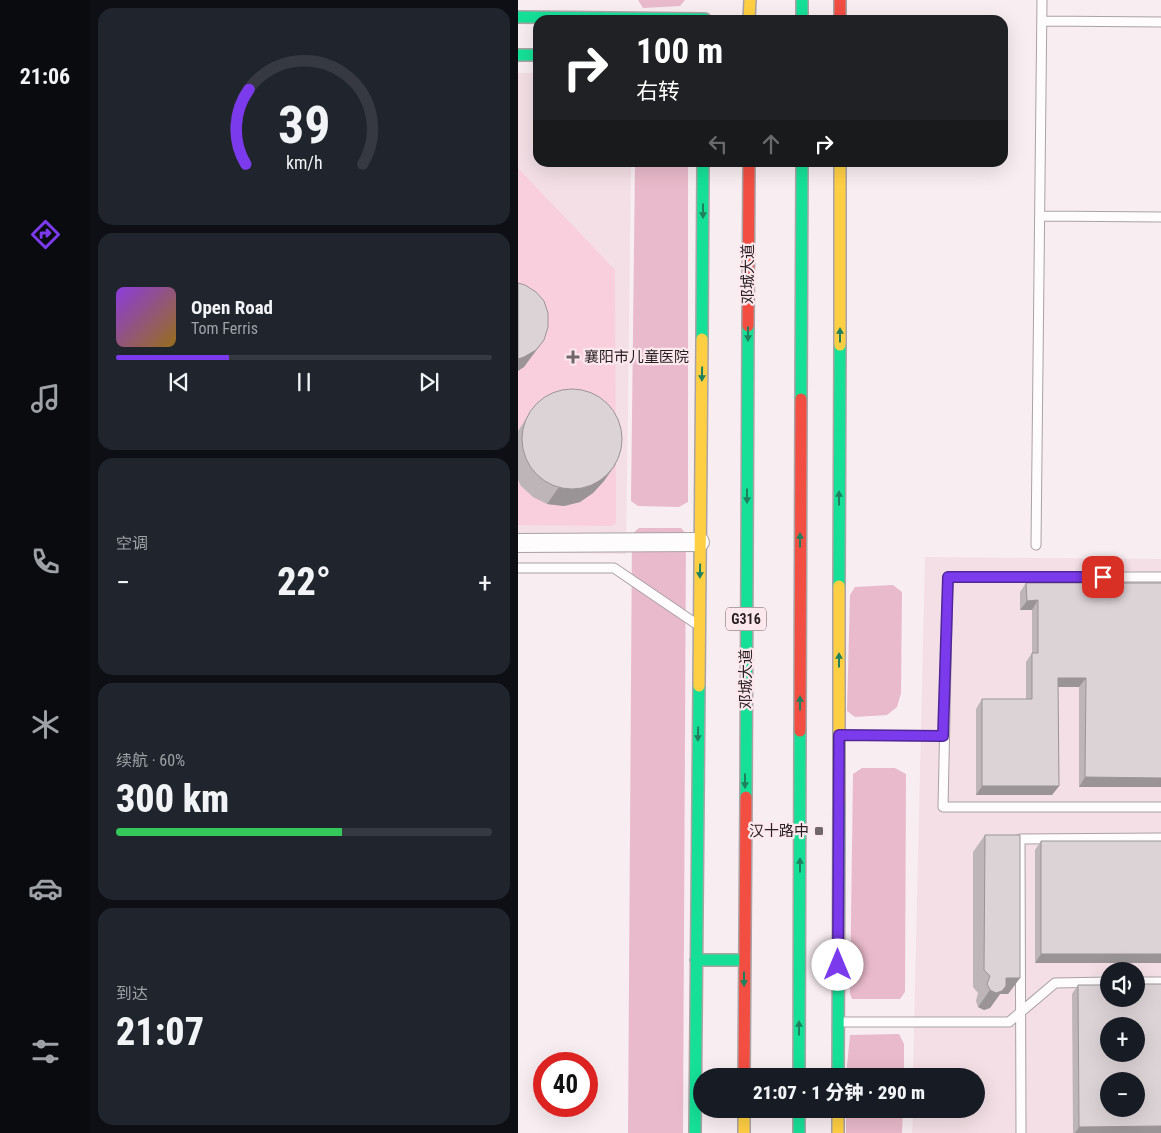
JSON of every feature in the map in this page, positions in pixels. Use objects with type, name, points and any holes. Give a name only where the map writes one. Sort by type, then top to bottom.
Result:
[{"type":"main road","points":[[750,0],[750,15]]},
{"type":"main road","points":[[802,0],[802,15]]},
{"type":"main road","points":[[840,0],[840,15]]},
{"type":"main road","points":[[518,17],[533,17]]},
{"type":"main road","points":[[518,55],[533,55]]},
{"type":"main road","points":[[695,1133],[703,167]]},
{"type":"main road","name":"邓城大道","points":[[744,1068],[749,167]]},
{"type":"main road","points":[[799,1068],[802,167]]},
{"type":"main road","points":[[838,1068],[840,167]]},
{"type":"main road","points":[[696,960],[744,960]]},
{"type":"main road","points":[[744,1118],[744,1133]]},
{"type":"main road","points":[[799,1118],[799,1133]]},
{"type":"main road","points":[[838,1118],[838,1133]]},
{"type":"street","points":[[518,543],[700,542]]},
{"type":"lane","points":[[1036,545],[1042,0]]},
{"type":"lane","points":[[1042,21],[1162,22]]},
{"type":"lane","points":[[1040,216],[1162,217]]},
{"type":"lane","points":[[518,568],[614,568],[699,626]]},
{"type":"lane","points":[[1162,577],[948,577],[942,807],[1162,806]]},
{"type":"lane","points":[[839,735],[943,736]]},
{"type":"lane","points":[[1021,1133],[1020,839],[1162,838]]},
{"type":"lane","points":[[838,1022],[1009,1022],[1055,983],[1100,982]]},
{"type":"lane","points":[[1145,982],[1162,982]]},
{"type":"shaded area","points":[[638,0],[685,0],[680,6],[643,8]]},
{"type":"shaded area","name":"襄阳市儿童医院","points":[[518,73],[533,73],[533,167],[631,167],[626,554],[518,552]]},
{"type":"shaded area","points":[[635,167],[688,167],[688,502],[679,507],[638,506],[631,501]]},
{"type":"shaded area","name":"襄阳市儿童医院","points":[[518,168],[615,270],[616,523],[612,526],[518,525]]},
{"type":"shaded area","points":[[639,528],[681,528],[686,534],[683,1133],[628,1133],[632,534]]},
{"type":"shaded area","points":[[925,557],[1161,559],[1161,1133],[912,1133],[913,1118],[985,1118],[985,1068],[913,1068]]},
{"type":"shaded area","points":[[893,585],[902,592],[901,693],[897,707],[887,715],[855,717],[847,711],[850,595],[855,587]]},
{"type":"shaded area","points":[[862,768],[895,768],[906,774],[905,992],[900,999],[852,999],[850,993],[853,774]]},
{"type":"shaded area","points":[[899,1034],[904,1044],[904,1068],[847,1068],[850,1035]]},
{"type":"shaded area","points":[[846,1118],[903,1118],[902,1133],[846,1133]]},
{"type":"building","points":[[518,283],[536,292],[544,301],[548,313],[548,327],[544,340],[536,350],[518,359]]},
{"type":"building","points":[[572,389],[591,393],[607,404],[618,420],[622,439],[618,458],[607,474],[591,485],[572,489],[553,485],[537,474],[526,458],[522,439],[526,420],[537,404],[553,393]]},
{"type":"building","points":[[1026,583],[1162,583],[1162,778],[1085,777],[1086,678],[1058,678],[1059,786],[982,786],[982,699],[1032,699],[1032,653],[1038,653],[1038,600],[1027,601]]},
{"type":"building","points":[[985,835],[1020,835],[1020,978],[1006,978],[1006,986],[1002,991],[996,993],[990,990],[987,984],[990,976],[984,970]]},
{"type":"building","points":[[1041,841],[1162,841],[1162,954],[1041,954]]},
{"type":"building","points":[[1145,984],[1162,984],[1162,1126],[1079,1127],[1078,985],[1100,985],[1100,1007],[1145,1007]]},
{"type":"traffic: fast","points":[[802,0],[802,15]]},
{"type":"traffic: fast","points":[[518,17],[533,17]]},
{"type":"traffic: fast","points":[[518,55],[533,55]]},
{"type":"traffic: fast","points":[[702,339],[703,167]]},
{"type":"traffic: fast","points":[[801,399],[802,167]]},
{"type":"traffic: fast","points":[[746,797],[748,326]]},
{"type":"traffic: fast","points":[[839,586],[840,345]]},
{"type":"traffic: fast","points":[[695,1133],[699,686]]},
{"type":"traffic: fast","points":[[799,1068],[800,731]]},
{"type":"traffic: fast","points":[[838,1068],[839,804]]},
{"type":"traffic: fast","points":[[696,960],[744,960]]},
{"type":"traffic: fast","points":[[799,1118],[799,1133]]},
{"type":"traffic: slow","points":[[749,15],[750,0]]},
{"type":"traffic: slow","points":[[840,167],[840,345]]},
{"type":"traffic: slow","points":[[699,686],[702,339]]},
{"type":"traffic: slow","points":[[839,586],[839,804]]},
{"type":"traffic: slow","points":[[744,1118],[744,1133]]},
{"type":"traffic: slow","points":[[838,1118],[838,1133]]},
{"type":"traffic: jam","points":[[840,0],[840,15]]},
{"type":"traffic: jam","points":[[748,326],[749,167]]},
{"type":"traffic: jam","points":[[800,731],[801,399]]},
{"type":"traffic: jam","points":[[744,1068],[746,797]]},
{"type":"place","name":"襄阳市儿童医院","points":[[573,357]]},
{"type":"place","name":"汉十路中","points":[[819,831]]},
{"type":"route","points":[[838,965],[839,735],[943,736],[948,577],[1103,577]]}]
